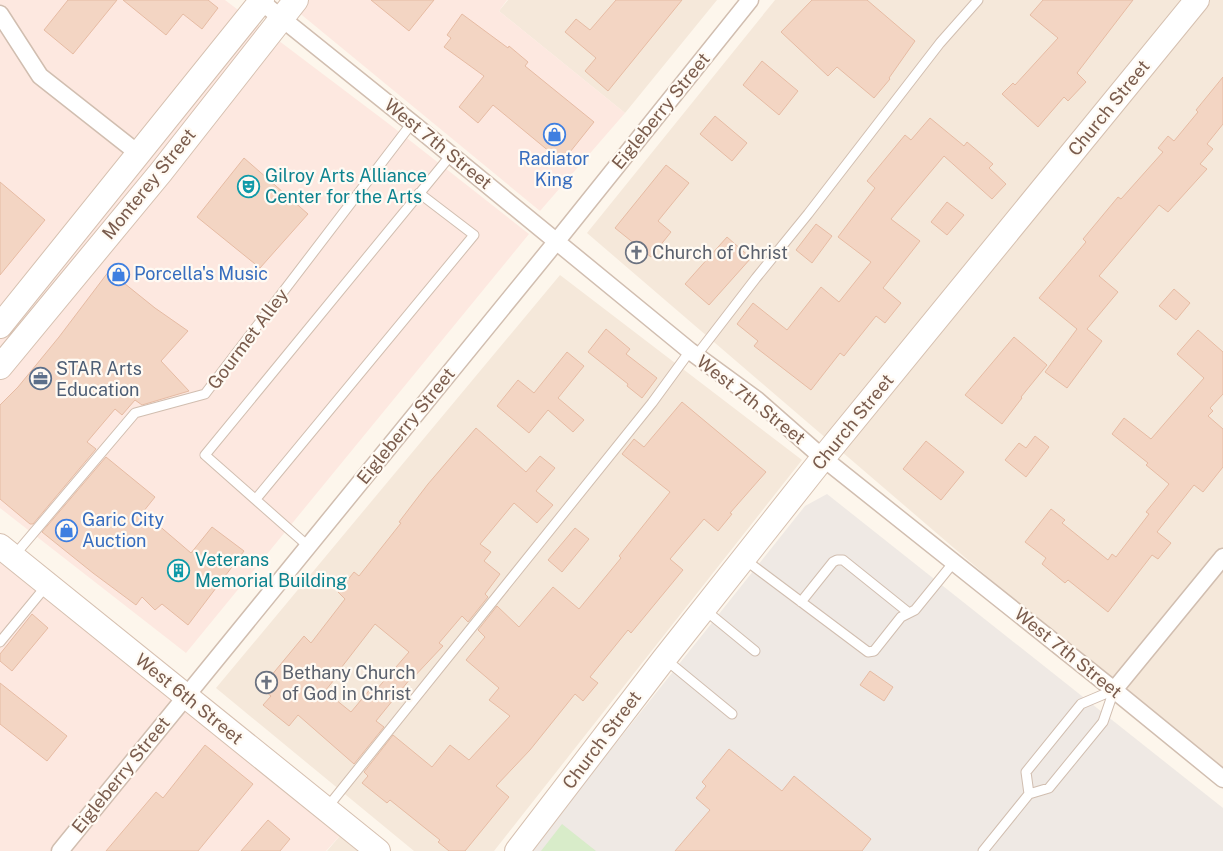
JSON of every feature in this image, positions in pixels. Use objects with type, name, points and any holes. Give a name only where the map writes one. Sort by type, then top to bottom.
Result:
[{"type":"street","name":"West 7th Street","points":[[261,0],[289,9],[412,122],[556,242],[693,354],[757,400],[823,458],[1223,779]]},
{"type":"street","name":"Monterey Street","points":[[0,326],[261,0]]},
{"type":"street","name":"Eigleberry Street","points":[[60,851],[556,242],[750,0]]},
{"type":"street","name":"Church Street","points":[[518,851],[664,659],[823,458],[1197,0]]},
{"type":"street","name":"Monterey Street","points":[[0,367],[161,172],[289,9]]},
{"type":"street","points":[[0,14],[40,76],[139,154]]},
{"type":"street","name":"West 6th Street","points":[[6,552],[378,851]]},
{"type":"street","points":[[1114,690],[1223,557]]},
{"type":"lane","points":[[326,809],[652,403],[808,214],[940,43],[978,0]]},
{"type":"lane","name":"Gourmet Alley","points":[[6,552],[135,413],[205,394],[412,122]]},
{"type":"lane","points":[[308,546],[205,455],[451,155]]},
{"type":"lane","points":[[256,499],[474,235],[420,193]]},
{"type":"lane","points":[[744,559],[868,652],[874,651],[901,617],[915,610],[954,562]]},
{"type":"lane","points":[[802,602],[833,562],[843,560],[909,613]]},
{"type":"lane","points":[[0,642],[47,584]]},
{"type":"lane","points":[[704,609],[755,651]]},
{"type":"lane","points":[[664,659],[732,714]]},
{"type":"lane","points":[[1029,794],[1026,772],[1081,704],[1114,690]]},
{"type":"lane","points":[[983,851],[1029,794],[1049,788],[1103,722],[1114,690]]},
{"type":"shaded area","points":[[0,0],[225,0],[389,124],[529,234],[186,653],[0,508]]},
{"type":"shaded area","points":[[306,0],[507,0],[499,11],[625,113],[540,211],[297,11]]},
{"type":"shaded area","points":[[508,0],[717,0],[625,113],[499,11]]},
{"type":"shaded area","points":[[775,0],[1223,0],[1223,779],[587,233]]},
{"type":"shaded area","points":[[560,275],[802,460],[494,851],[414,851],[216,688]]},
{"type":"shaded area","points":[[827,494],[1223,808],[1223,851],[530,851],[805,506]]},
{"type":"shaded area","points":[[0,561],[344,831],[326,851],[0,851]]},
{"type":"shaded area","points":[[344,831],[369,851],[327,851]]},
{"type":"green space","points":[[562,824],[596,851],[541,851]]},
{"type":"building","points":[[68,0],[117,0],[73,54],[44,30]]},
{"type":"building","points":[[123,0],[208,0],[218,8],[202,29],[183,14],[166,35]]},
{"type":"building","points":[[371,0],[434,0],[409,31]]},
{"type":"building","points":[[616,0],[682,0],[608,91],[585,71],[596,58],[565,32],[576,19],[590,30]]},
{"type":"building","points":[[812,0],[867,0],[915,41],[890,79],[874,98],[837,67],[828,76],[781,32]]},
{"type":"building","points":[[1043,0],[1133,0],[1077,73],[1086,82],[1068,101],[1064,97],[1038,127],[1002,94],[1013,83],[1015,85],[1058,38],[1030,15]]},
{"type":"building","points":[[462,14],[508,48],[509,46],[528,62],[525,66],[594,122],[562,162],[493,105],[478,123],[459,107],[484,76],[444,47],[451,38],[447,35]]},
{"type":"building","points":[[762,61],[798,91],[779,115],[743,85]]},
{"type":"building","points":[[1223,77],[1223,124],[1207,144],[1213,149],[1200,164],[1207,169],[1168,212],[1159,205],[1099,276],[1118,292],[1087,329],[1102,341],[1067,388],[1045,372],[1077,329],[1039,298],[1086,242],[1083,239],[1118,197],[1121,199],[1163,152],[1158,148],[1168,136],[1174,141]]},
{"type":"building","points":[[715,116],[747,143],[732,161],[700,134]]},
{"type":"building","points":[[930,118],[964,146],[967,142],[993,164],[989,168],[1006,184],[992,199],[944,156],[891,219],[920,241],[883,288],[901,303],[885,323],[876,316],[844,356],[840,353],[811,390],[754,346],[758,341],[737,324],[753,303],[787,330],[821,287],[839,302],[871,262],[838,237],[875,188],[867,181],[905,135],[911,140]]},
{"type":"building","name":"Gilroy Arts Alliance Center for the Arts","points":[[244,158],[308,214],[260,268],[197,217]]},
{"type":"building","points":[[666,165],[689,183],[658,221],[671,232],[651,257],[615,228]]},
{"type":"building","points":[[0,182],[45,220],[0,275]]},
{"type":"building","points":[[947,202],[964,215],[947,235],[931,222]]},
{"type":"building","points":[[816,224],[832,236],[812,263],[796,250]]},
{"type":"building","points":[[727,237],[751,258],[709,305],[685,284]]},
{"type":"building","points":[[109,271],[155,308],[188,331],[161,361],[189,391],[142,405],[135,400],[122,415],[115,409],[87,442],[96,449],[33,524],[30,524],[0,499],[0,405],[18,387],[59,337]]},
{"type":"building","points":[[1174,289],[1190,303],[1176,320],[1159,306]]},
{"type":"building","points":[[606,329],[630,349],[626,354],[657,378],[642,398],[627,386],[628,384],[588,352]]},
{"type":"building","points":[[1198,330],[1223,352],[1223,394],[1210,408],[1213,411],[1208,416],[1223,429],[1223,467],[1203,492],[1194,485],[1157,532],[1171,543],[1158,559],[1152,555],[1108,612],[1068,580],[1065,583],[1042,564],[1046,558],[1025,542],[1051,509],[1065,520],[1062,523],[1108,560],[1112,554],[1116,557],[1149,514],[1146,512],[1169,484],[1146,465],[1148,463],[1112,434],[1124,418],[1151,439],[1204,378],[1177,354]]},
{"type":"building","points":[[1014,337],[1047,365],[1002,424],[965,395]]},
{"type":"building","points":[[567,352],[584,366],[558,398],[584,420],[573,432],[548,410],[529,433],[497,406],[518,380],[534,393]]},
{"type":"building","points":[[682,402],[766,472],[730,513],[732,514],[718,531],[704,519],[670,559],[683,570],[631,633],[628,630],[590,677],[598,683],[583,701],[575,694],[530,750],[496,786],[509,797],[465,851],[449,851],[438,842],[440,840],[390,800],[387,803],[362,783],[368,776],[364,772],[393,735],[432,767],[450,745],[469,760],[510,716],[489,700],[499,688],[466,660],[485,637],[478,630],[497,606],[519,627],[553,587],[579,609],[621,558],[619,556],[670,492],[622,454],[634,439],[644,447]]},
{"type":"building","points":[[476,428],[526,472],[540,456],[555,468],[536,491],[553,505],[537,523],[514,503],[480,544],[491,552],[484,561],[500,574],[485,594],[488,597],[468,622],[462,616],[439,643],[443,646],[410,679],[376,721],[384,727],[354,764],[298,715],[289,726],[263,705],[271,696],[261,688],[304,636],[311,643],[345,599],[338,592],[354,572],[359,576],[401,523],[399,522],[428,484]],"holes":[[[375,624],[409,652],[376,690],[372,687],[351,712],[325,691]]]},
{"type":"building","points":[[1035,436],[1049,447],[1026,477],[1005,460],[1019,443],[1026,448]]},
{"type":"building","points":[[926,441],[964,472],[941,500],[903,469]]},
{"type":"building","points":[[106,457],[155,497],[143,512],[191,553],[212,527],[244,551],[188,625],[162,604],[155,610],[142,597],[136,605],[42,532]]},
{"type":"building","points":[[575,528],[589,539],[562,572],[548,560]]},
{"type":"building","points":[[32,614],[48,628],[12,671],[0,661],[0,654]]},
{"type":"building","points":[[870,671],[893,687],[884,701],[860,685]]},
{"type":"building","points":[[0,683],[67,736],[47,761],[0,724]]},
{"type":"building","points":[[205,745],[253,784],[198,851],[106,851],[156,792],[163,798]]},
{"type":"building","points":[[729,749],[782,791],[794,776],[871,839],[862,851],[675,851],[710,810],[696,798],[706,786],[702,782]]},
{"type":"building","points":[[268,820],[290,839],[280,851],[241,851]]},
{"type":"place","name":"Radiator King","points":[[554,134]]},
{"type":"place","name":"Gilroy Arts Alliance Center for the Arts","points":[[249,186]]},
{"type":"place","name":"Church of Christ","points":[[636,253]]},
{"type":"place","name":"Porcella's Music","points":[[118,274]]},
{"type":"place","name":"STAR Arts Education","points":[[40,379]]},
{"type":"place","name":"Garic City Auction","points":[[66,530]]},
{"type":"place","name":"Veterans Memorial Building","points":[[179,570]]},
{"type":"place","name":"Bethany Church of God in Christ","points":[[266,683]]}]
